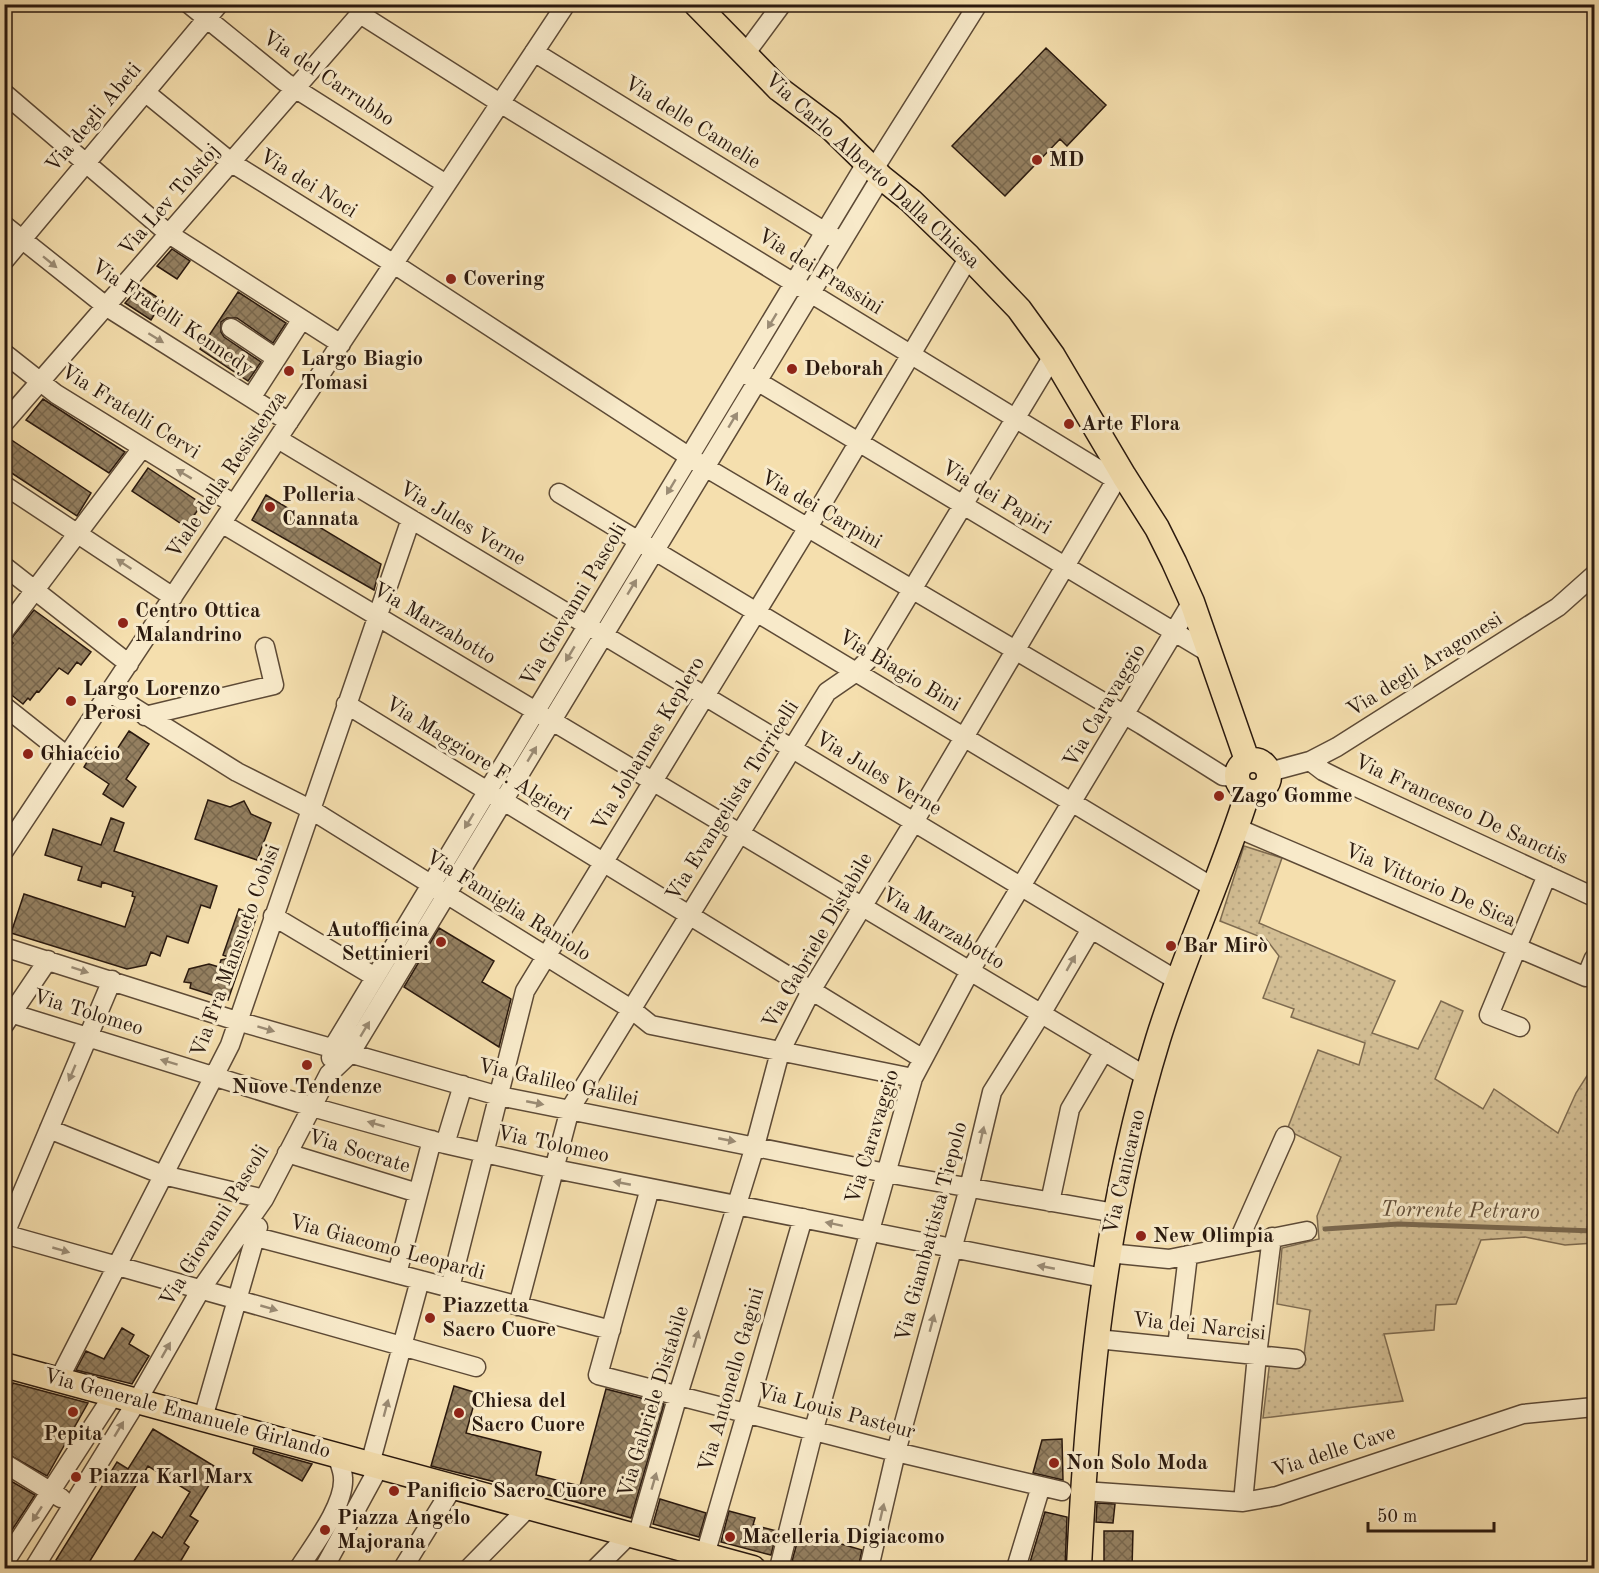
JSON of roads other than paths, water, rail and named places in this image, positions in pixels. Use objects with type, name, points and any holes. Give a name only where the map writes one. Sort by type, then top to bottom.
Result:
[{"type":"main road","name":"Via Carlo Alberto Dalla Chiesa","points":[[696,4],[779,89],[831,128],[969,257],[1019,309],[1053,356],[1120,478],[1157,528],[1192,602],[1211,654],[1244,776]]},
{"type":"main road","points":[[1244,776],[1261,761],[1269,772]]},
{"type":"main road","name":"Via Canicarao","points":[[1079,1569],[1072,1491],[1097,1339],[1103,1278],[1115,1213],[1147,1077],[1178,981],[1237,828],[1244,776]]},
{"type":"main road","name":"Via Generale Emanuele Girlando","points":[[4,1365],[633,1536],[696,1559],[753,1569]]},
{"type":"street","name":"Via del Carrubbo","points":[[189,4],[285,82],[447,184]]},
{"type":"street","name":"Via degli Abeti","points":[[4,261],[219,4]]},
{"type":"street","name":"Viale della Resistenza","points":[[6,846],[566,4]]},
{"type":"street","points":[[745,54],[782,4]]},
{"type":"street","points":[[874,169],[978,4]]},
{"type":"street","name":"Via Lev Tolstoj","points":[[4,423],[364,9]]},
{"type":"street","name":"Via dei Frassini","points":[[364,9],[500,103],[1015,418],[1120,478]]},
{"type":"street","name":"Via delle Camelie","points":[[534,52],[842,242]]},
{"type":"street","name":"Via dei Noci","points":[[145,92],[232,163],[394,264]]},
{"type":"street","points":[[5,95],[169,234],[341,344]]},
{"type":"street","name":"Via Giovanni Pascoli","points":[[329,1074],[332,1049],[431,884],[826,232],[874,169]]},
{"type":"street","name":"Via Giovanni Pascoli","points":[[125,1397],[264,1199],[329,1074],[350,1054],[842,242],[874,169]]},
{"type":"street","name":"Via Fratelli Kennedy","points":[[4,225],[107,307],[289,422]]},
{"type":"street","name":"Via Johannes Keplero","points":[[450,1288],[525,991],[807,529],[969,257]]},
{"type":"street","name":"Via dei Carpini","points":[[394,264],[689,457],[807,529],[1125,715],[1223,776],[1244,776]]},
{"type":"street","points":[[250,398],[302,319]]},
{"type":"street","points":[[231,328],[276,358]]},
{"type":"street","name":"Via Fratelli Cervi","points":[[4,353],[56,394],[234,504]]},
{"type":"street","name":"Via Evangelista Torricelli","points":[[518,1306],[570,1109],[827,692],[856,672],[872,656],[1053,356]]},
{"type":"street","name":"Via dei Papiri","points":[[741,371],[1211,654]]},
{"type":"street","name":"Via Jules Verne","points":[[278,439],[1178,981]]},
{"type":"street","points":[[4,631],[142,448]]},
{"type":"street","name":"Via Gabriele Distabile","points":[[633,1536],[737,1206],[780,1052],[812,989],[1120,478]]},
{"type":"street","points":[[4,485],[173,597]]},
{"type":"street","name":"Via Biagio Bini","points":[[560,493],[1214,888]]},
{"type":"street","name":"Via Fra Mansueto Cobisi","points":[[59,1379],[230,1045],[411,519]]},
{"type":"street","name":"Via Marzabotto","points":[[222,524],[1147,1077]]},
{"type":"street","points":[[4,566],[129,664]]},
{"type":"street","name":"Via degli Aragonesi","points":[[1269,772],[1310,761],[1337,747],[1558,607],[1594,575]]},
{"type":"street","name":"Via Caravaggio","points":[[779,1569],[814,1429],[912,1078],[970,971],[1192,602]]},
{"type":"street","points":[[145,716],[274,685],[265,647]]},
{"type":"street","name":"Via Famiglia Raniolo","points":[[109,692],[237,772],[310,809],[631,1009],[651,1025],[912,1078]]},
{"type":"street","name":"Via Maggiore F. Algieri","points":[[346,704],[923,1059]]},
{"type":"street","points":[[4,706],[67,756]]},
{"type":"street","name":"Via Francesco De Sanctis","points":[[1310,761],[1339,779],[1594,897]]},
{"type":"street","name":"Via Vittorio De Sica","points":[[1237,828],[1586,978],[1594,958]]},
{"type":"street","points":[[1520,1028],[1489,1015],[1547,875]]},
{"type":"street","points":[[273,916],[375,977]]},
{"type":"street","name":"Via Giambattista Tiepolo","points":[[869,1569],[896,1452],[969,1188],[992,1092],[1091,929]]},
{"type":"street","name":"Via Galileo Galilei","points":[[4,947],[237,1021],[499,1096],[886,1173],[1115,1213]]},
{"type":"street","points":[[7,1016],[48,960]]},
{"type":"street","points":[[112,980],[5,1234],[476,1367]]},
{"type":"street","name":"Via Tolomeo","points":[[7,1016],[87,1036],[312,1107],[484,1153],[737,1206],[1103,1278]]},
{"type":"street","points":[[1050,1202],[1070,1109],[1104,1051]]},
{"type":"street","points":[[397,1274],[418,1193],[463,1085]]},
{"type":"street","name":"Via Giacomo Leopardi","points":[[49,1129],[163,1175],[264,1199]]},
{"type":"street","points":[[1238,1244],[1285,1136]]},
{"type":"street","name":"Via Socrate","points":[[287,1154],[418,1193]]},
{"type":"street","points":[[611,1330],[650,1188]]},
{"type":"street","points":[[202,1418],[239,1299],[264,1199]]},
{"type":"street","name":"Via Antonello Gagini","points":[[696,1559],[747,1412],[803,1218]]},
{"type":"street","points":[[1107,1253],[1168,1258],[1307,1231]]},
{"type":"street","name":"Via Giacomo Leopardi","points":[[256,1238],[611,1330]]},
{"type":"street","points":[[1243,1502],[1257,1355],[1272,1238]]},
{"type":"street","points":[[226,1252],[250,1257]]},
{"type":"street","points":[[1177,1347],[1188,1255]]},
{"type":"street","points":[[324,1569],[375,1465],[402,1346],[420,1280]]},
{"type":"street","name":"Via Louis Pasteur","points":[[611,1330],[598,1375],[896,1452],[1041,1486],[1072,1491]]},
{"type":"street","name":"Via dei Narcisi","points":[[1097,1339],[1296,1359]]},
{"type":"street","points":[[4,1563],[46,1489],[125,1397]]},
{"type":"street","points":[[34,1569],[73,1505],[125,1397]]},
{"type":"street","name":"Via delle Cave","points":[[1072,1491],[1243,1502],[1277,1496],[1523,1414],[1594,1407]]},
{"type":"street","points":[[299,1569],[334,1514],[339,1499],[343,1479],[337,1455]]},
{"type":"street","points":[[4,1463],[73,1505]]},
{"type":"street","points":[[1016,1569],[1041,1486]]},
{"type":"street","points":[[403,1569],[453,1487]]},
{"type":"street","points":[[469,1569],[529,1507]]},
{"type":"street","points":[[596,1569],[633,1536]]},
{"type":"waterway","name":"Torrente Petraro","points":[[1325,1229],[1398,1224],[1594,1231]]},
{"type":"place","name":"MD","points":[[1037,160]]},
{"type":"place","name":"Covering","points":[[451,279]]},
{"type":"place","name":"Deborah","points":[[792,369]]},
{"type":"place","name":"Largo Biagio Tomasi","points":[[289,371]]},
{"type":"place","name":"Arte Flora","points":[[1069,424]]},
{"type":"place","name":"Polleria Cannata","points":[[270,507]]},
{"type":"place","name":"Centro Ottica Malandrino","points":[[123,623]]},
{"type":"place","name":"Largo Lorenzo Perosi","points":[[71,701]]},
{"type":"place","name":"Ghiaccio","points":[[28,754]]},
{"type":"place","name":"Zago Gomme","points":[[1219,796]]},
{"type":"place","name":"Autofficina Settinieri","points":[[441,942]]},
{"type":"place","name":"Bar Mirò","points":[[1171,946]]},
{"type":"place","name":"Nuove Tendenze","points":[[307,1065]]},
{"type":"place","name":"New Olimpia","points":[[1141,1236]]},
{"type":"place","name":"Piazzetta Sacro Cuore","points":[[430,1318]]},
{"type":"place","name":"Pepita","points":[[73,1412]]},
{"type":"place","name":"Chiesa del Sacro Cuore","points":[[459,1413]]},
{"type":"place","name":"Non Solo Moda","points":[[1054,1463]]},
{"type":"place","name":"Piazza Karl Marx","points":[[76,1477]]},
{"type":"place","name":"Panificio Sacro Cuore","points":[[394,1491]]},
{"type":"place","name":"Piazza Angelo Majorana","points":[[325,1530]]},
{"type":"place","name":"Macelleria Digiacomo","points":[[730,1537]]}]
